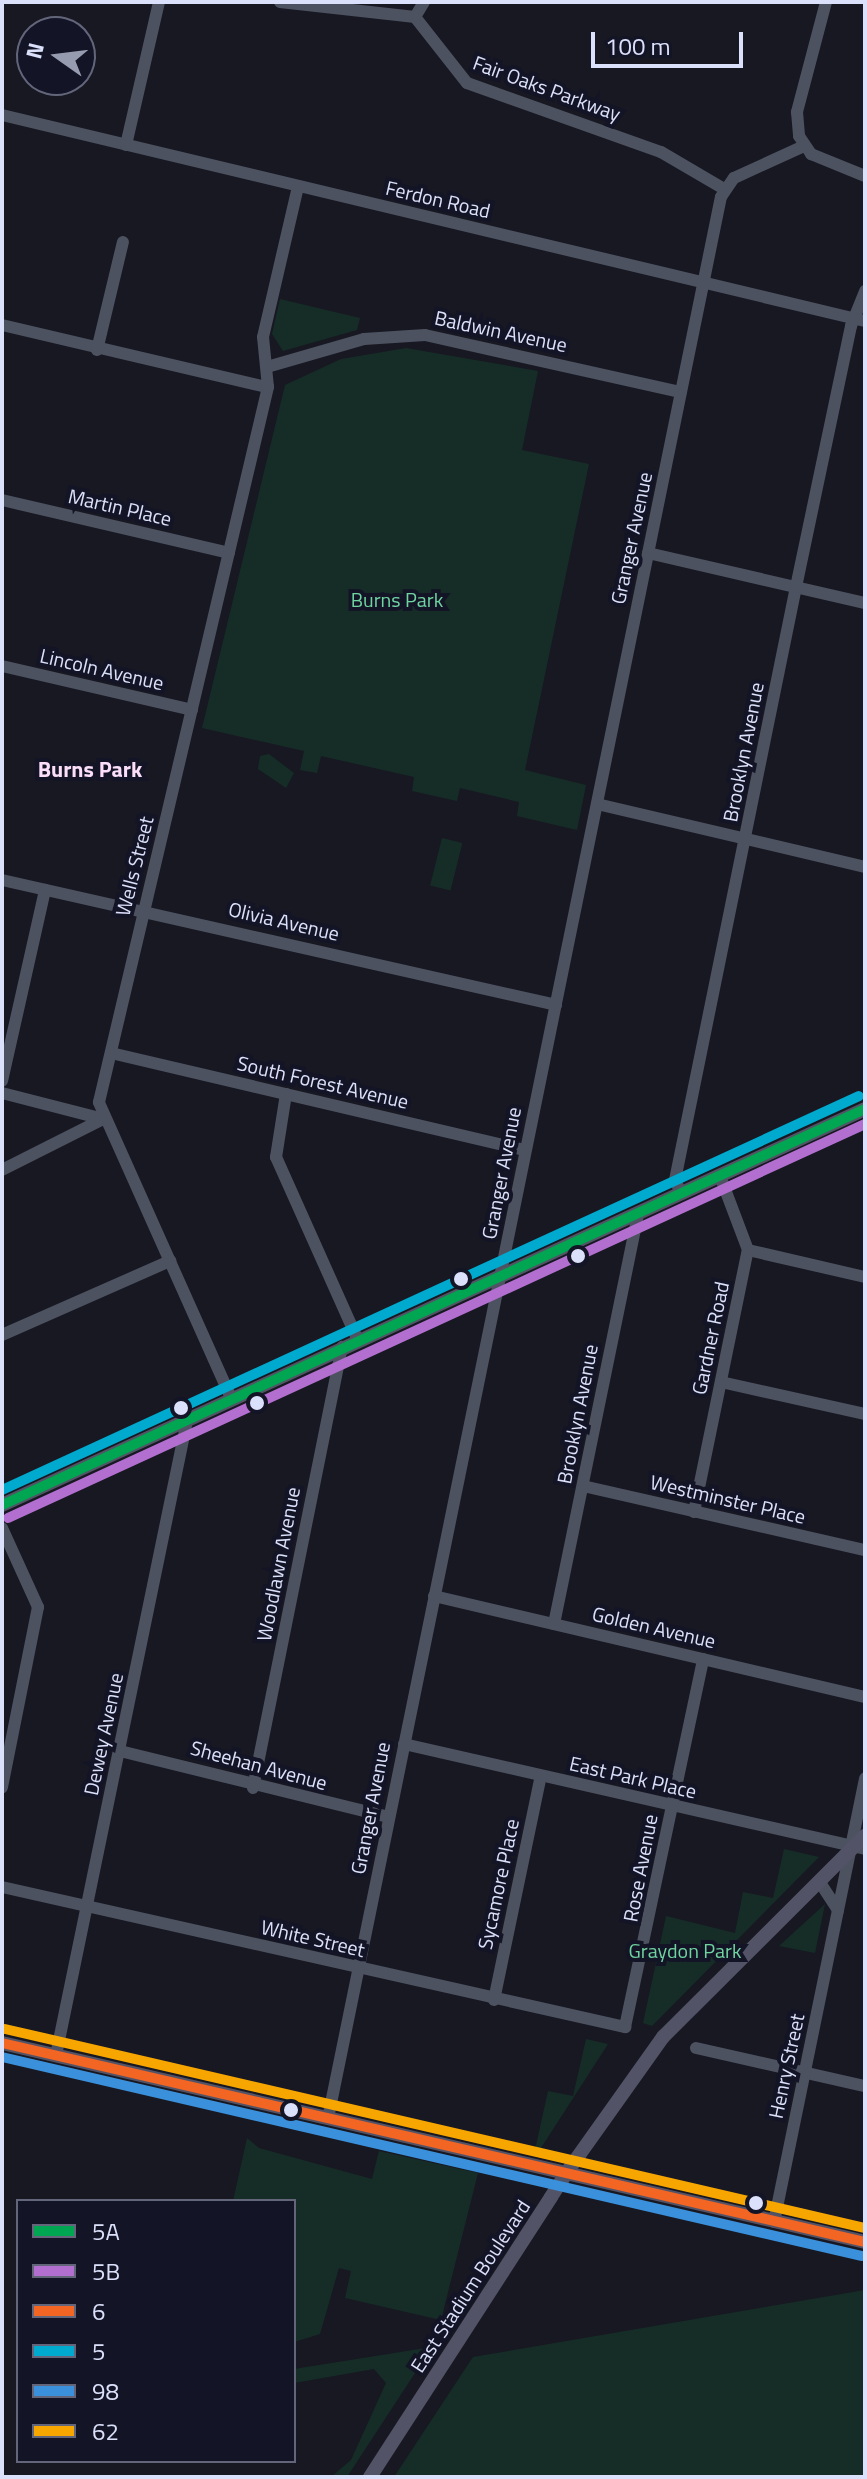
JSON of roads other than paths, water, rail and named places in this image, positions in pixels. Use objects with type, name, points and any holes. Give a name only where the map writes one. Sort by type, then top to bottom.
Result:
[{"type":"main road","points":[[2,1505],[865,1109]]},
{"type":"main road","name":"East Stadium Boulevard","points":[[370,2477],[582,2149],[663,2037],[819,1881],[861,1844]]},
{"type":"main road","points":[[2,2043],[865,2242]]},
{"type":"street","points":[[126,145],[159,2]]},
{"type":"street","points":[[280,2],[415,17],[424,2]]},
{"type":"street","points":[[804,146],[797,112],[826,2]]},
{"type":"street","name":"Fair Oaks Parkway","points":[[415,17],[467,83],[661,152],[724,189]]},
{"type":"street","name":"Ferdon Road","points":[[2,115],[860,320]]},
{"type":"street","points":[[804,146],[865,176]]},
{"type":"street","points":[[724,189],[804,146]]},
{"type":"street","name":"Wells Street","points":[[103,1119],[111,1053],[143,911],[268,387],[262,386],[267,367],[264,329],[298,186]]},
{"type":"street","name":"Granger Avenue","points":[[328,2118],[724,189]]},
{"type":"street","points":[[97,350],[123,242]]},
{"type":"street","name":"Brooklyn Avenue","points":[[681,1193],[675,1180],[796,587],[865,291]]},
{"type":"street","points":[[2,325],[97,350],[262,386]]},
{"type":"street","name":"Baldwin Avenue","points":[[267,367],[364,339],[425,335],[681,392]]},
{"type":"street","name":"Martin Place","points":[[2,502],[229,553]]},
{"type":"street","points":[[648,553],[865,603]]},
{"type":"street","name":"Lincoln Avenue","points":[[2,666],[192,710]]},
{"type":"street","points":[[597,804],[865,867]]},
{"type":"street","name":"Olivia Avenue","points":[[2,880],[556,1005]]},
{"type":"street","points":[[2,1081],[45,890]]},
{"type":"street","name":"South Forest Avenue","points":[[111,1053],[525,1150]]},
{"type":"street","points":[[2,1093],[103,1119]]},
{"type":"street","points":[[286,1094],[276,1157],[358,1340]]},
{"type":"street","points":[[2,1170],[103,1119]]},
{"type":"street","points":[[103,1119],[232,1400]]},
{"type":"street","points":[[720,1176],[748,1250],[865,1277]]},
{"type":"street","name":"Brooklyn Avenue","points":[[554,1624],[638,1213]]},
{"type":"street","name":"Gardner Road","points":[[694,1512],[748,1250]]},
{"type":"street","points":[[2,1335],[170,1261]]},
{"type":"street","name":"Woodlawn Avenue","points":[[253,1788],[342,1347]]},
{"type":"street","points":[[721,1382],[865,1414]]},
{"type":"street","name":"Dewey Avenue","points":[[56,2055],[187,1421]]},
{"type":"street","name":"Westminster Place","points":[[583,1486],[865,1550]]},
{"type":"street","points":[[2,1528],[38,1617],[2,1787]]},
{"type":"street","name":"Golden Avenue","points":[[434,1596],[865,1697]]},
{"type":"street","name":"Rose Avenue","points":[[616,2028],[630,2018],[703,1659]]},
{"type":"street","name":"East Park Place","points":[[404,1744],[672,1807],[861,1844]]},
{"type":"street","name":"Sheehan Avenue","points":[[120,1751],[253,1788],[388,1817]]},
{"type":"street","name":"Sycamore Place","points":[[494,2000],[541,1776]]},
{"type":"street","name":"Henry Street","points":[[774,2222],[838,1917],[861,1844],[865,1778]]},
{"type":"street","points":[[819,1881],[835,1898],[838,1917]]},
{"type":"street","name":"White Street","points":[[2,1887],[616,2028]]},
{"type":"street","points":[[696,2048],[865,2086]]},
{"type":"district","name":"Burns Park","points":[[90,770]]},
{"type":"park label","name":"Graydon Park","points":[[685,1950]]}]
